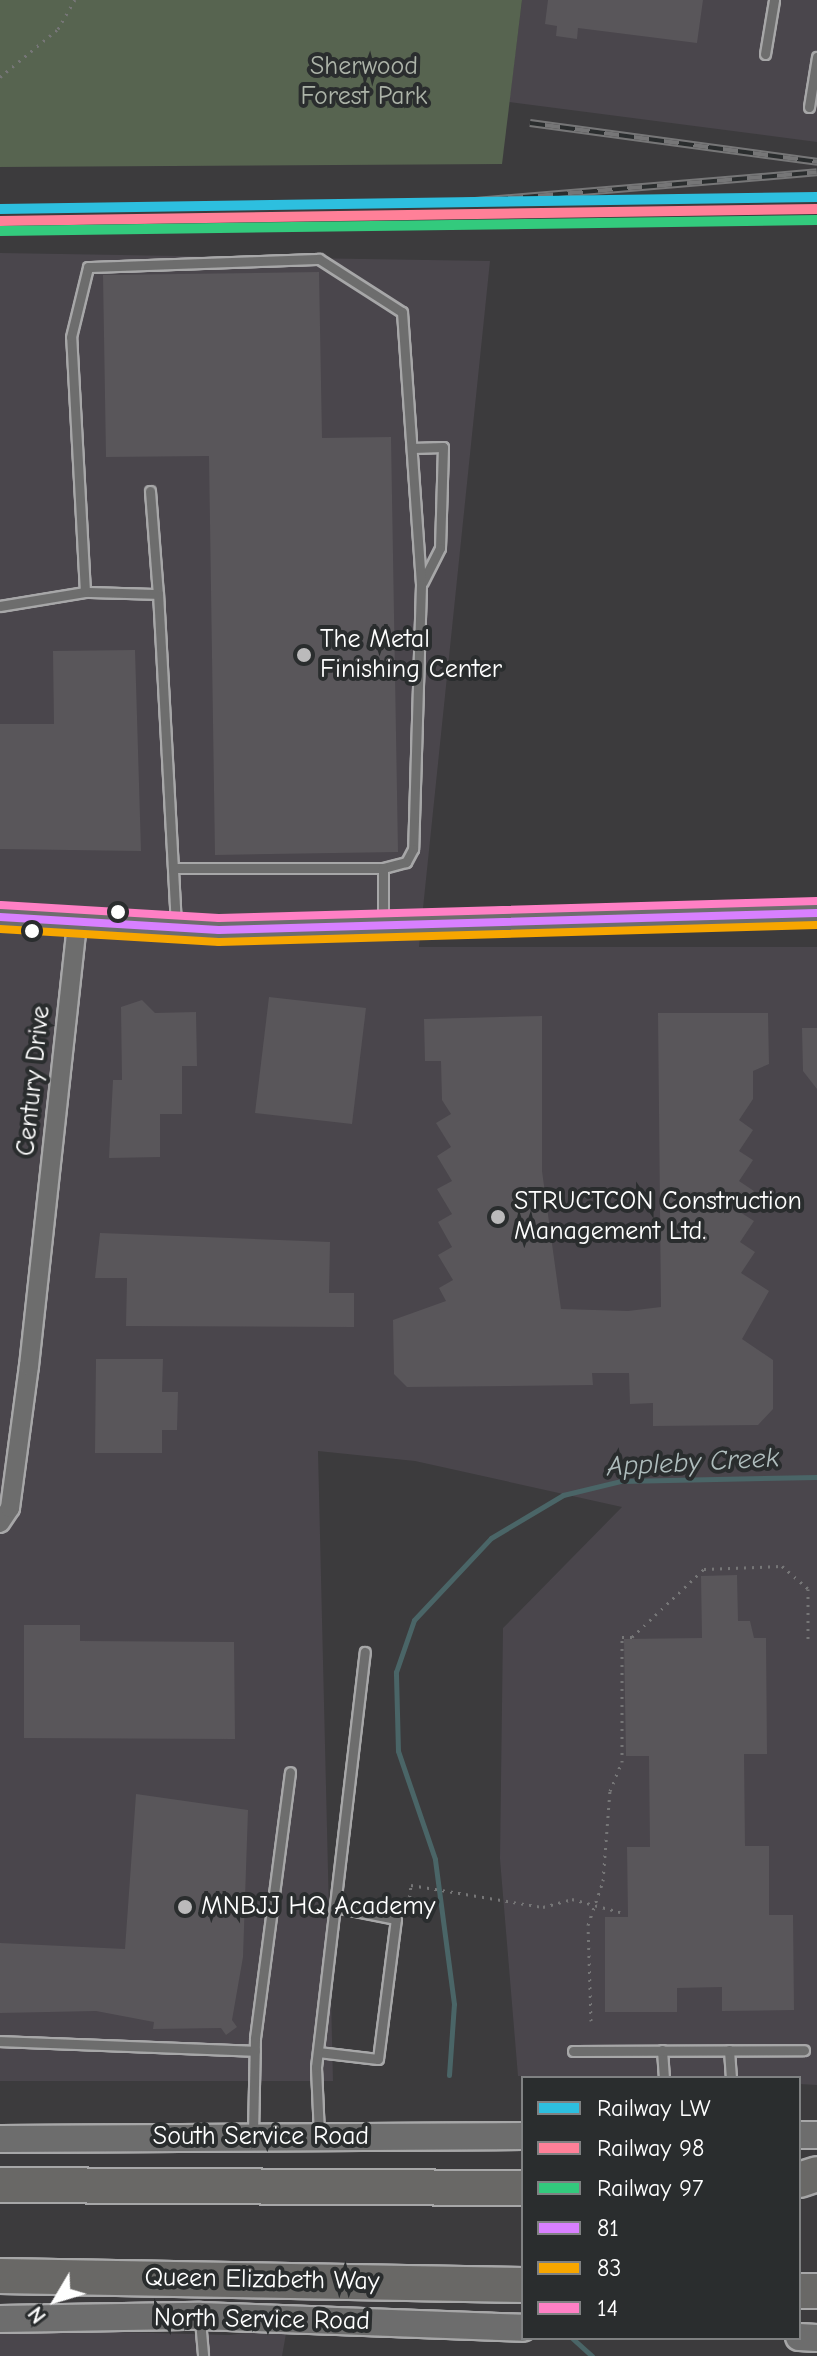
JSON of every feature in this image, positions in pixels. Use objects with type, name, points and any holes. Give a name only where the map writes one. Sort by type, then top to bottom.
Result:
[{"type":"highway","points":[[0,2185],[521,2188]]},
{"type":"highway","name":"Queen Elizabeth Way","points":[[0,2276],[521,2285]]},
{"type":"street","points":[[0,917],[77,927],[176,929],[817,913]]},
{"type":"street","name":"Century Drive","points":[[0,1523],[10,1508],[27,1382],[77,927]]},
{"type":"street","name":"South Service Road","points":[[0,2139],[521,2136]]},
{"type":"street","name":"North Service Road","points":[[0,2319],[200,2316],[521,2328]]},
{"type":"lane","points":[[765,54],[774,0]]},
{"type":"lane","points":[[809,107],[817,57]]},
{"type":"lane","points":[[85,592],[71,337],[88,267],[319,259],[402,312],[421,585],[413,849],[406,862],[383,868],[174,868]]},
{"type":"lane","points":[[412,448],[443,447],[440,548],[421,585]]},
{"type":"lane","points":[[150,491],[176,929]]},
{"type":"lane","points":[[0,606],[85,592],[158,594]]},
{"type":"lane","points":[[383,868],[383,922]]},
{"type":"lane","points":[[319,2137],[318,2052],[365,1652]]},
{"type":"lane","points":[[253,2137],[255,2051],[290,1772]]},
{"type":"lane","points":[[318,2052],[378,2059],[396,1919],[335,1907]]},
{"type":"lane","points":[[0,2041],[255,2051]]},
{"type":"lane","points":[[662,2050],[664,2076]]},
{"type":"lane","points":[[729,2050],[731,2076]]},
{"type":"lane","points":[[573,2051],[804,2050]]},
{"type":"lane","points":[[200,2316],[203,2356]]},
{"type":"path","points":[[0,77],[58,29],[75,0]]},
{"type":"path","points":[[591,2021],[591,1906],[603,1881],[610,1791],[622,1762],[622,1637],[632,1637],[695,1574],[730,1568],[787,1567],[808,1589],[808,1639]]},
{"type":"path","points":[[730,1568],[731,1575]]},
{"type":"path","points":[[406,1928],[411,1885],[543,1907],[572,1899],[620,1912]]},
{"type":"shaded area","points":[[522,0],[817,0],[817,142],[509,102]]},
{"type":"shaded area","points":[[0,253],[490,261],[419,947],[817,947],[817,2085],[801,2084],[801,2076],[518,2076],[500,1859],[503,1628],[622,1507],[415,1461],[318,1451],[333,2081],[0,2081]]},
{"type":"shaded area","points":[[287,2328],[282,2356],[0,2356],[0,2329],[229,2335]]},
{"type":"green space","name":"Sherwood Forest Park","points":[[0,0],[522,0],[502,164],[0,167]]},
{"type":"building","points":[[548,0],[703,0],[697,43],[578,28],[577,39],[556,36],[557,26],[545,24]]},
{"type":"building","name":"The Metal Finishing Center","points":[[319,272],[322,438],[391,437],[398,852],[215,855],[209,456],[106,457],[103,275]]},
{"type":"building","points":[[135,650],[141,851],[0,849],[0,724],[54,724],[53,651]]},
{"type":"building","points":[[269,997],[366,1008],[352,1124],[255,1113]]},
{"type":"building","points":[[142,1000],[155,1013],[196,1012],[197,1066],[182,1066],[182,1114],[160,1114],[160,1157],[109,1158],[113,1080],[122,1080],[121,1007]]},
{"type":"building","name":"STRUCTCON Construction Management Ltd.","points":[[658,1013],[768,1013],[769,1064],[753,1071],[753,1099],[739,1120],[753,1130],[739,1151],[753,1160],[739,1181],[754,1191],[740,1212],[754,1221],[740,1242],[755,1252],[741,1273],[769,1291],[742,1339],[773,1360],[773,1409],[758,1425],[653,1426],[653,1403],[630,1404],[629,1373],[592,1373],[593,1385],[407,1387],[394,1374],[393,1320],[446,1301],[439,1288],[453,1280],[438,1255],[452,1247],[438,1222],[452,1214],[437,1189],[452,1181],[437,1156],[451,1147],[436,1123],[451,1114],[442,1100],[441,1061],[425,1061],[424,1019],[542,1016],[542,1171],[561,1309],[628,1311],[661,1307]]},
{"type":"building","points":[[802,1028],[817,1028],[817,1089],[803,1071]]},
{"type":"building","points":[[100,1233],[330,1242],[329,1293],[354,1293],[354,1327],[126,1326],[127,1278],[95,1278]]},
{"type":"building","points":[[96,1359],[163,1359],[162,1392],[178,1392],[177,1430],[162,1430],[162,1453],[95,1453]]},
{"type":"building","points":[[737,1575],[738,1621],[750,1621],[754,1638],[766,1638],[767,1754],[744,1754],[745,1846],[769,1846],[769,1915],[793,1915],[794,2010],[722,2011],[722,1987],[677,1988],[677,2012],[605,2012],[605,1917],[628,1917],[627,1847],[650,1847],[649,1756],[626,1756],[624,1639],[702,1638],[701,1576]]},
{"type":"building","points":[[24,1625],[80,1625],[80,1641],[234,1642],[235,1739],[24,1738]]},
{"type":"building","name":"MNBJJ HQ Academy","points":[[136,1794],[248,1810],[243,1957],[232,2020],[237,2027],[226,2035],[221,2028],[153,2029],[154,2022],[96,2011],[0,2013],[0,1943],[125,1949]]},
{"type":"waterway","name":"Appleby Creek","points":[[449,2075],[454,2004],[435,1859],[398,1751],[396,1672],[414,1620],[491,1538],[563,1495],[621,1481],[817,1477]]},
{"type":"waterway","name":"Appleby Creek","points":[[574,2340],[592,2356]]},
{"type":"railway","points":[[530,123],[817,162]]},
{"type":"railway","points":[[463,202],[817,172]]},
{"type":"rail line","name":"LW","points":[[0,209],[817,197]]},
{"type":"rail line","name":"98","points":[[0,221],[817,209]]},
{"type":"rail line","name":"97","points":[[0,231],[817,220]]},
{"type":"transit line","name":"14","points":[[1,905],[219,918],[817,901]]},
{"type":"transit line","name":"81","points":[[0,917],[219,930],[817,913]]},
{"type":"transit line","name":"83","points":[[0,929],[219,942],[817,925]]},
{"type":"place","name":"The Metal Finishing Center","points":[[304,655]]},
{"type":"place","name":"STRUCTCON Construction Management Ltd.","points":[[498,1217]]},
{"type":"place","name":"MNBJJ HQ Academy","points":[[185,1907]]}]
